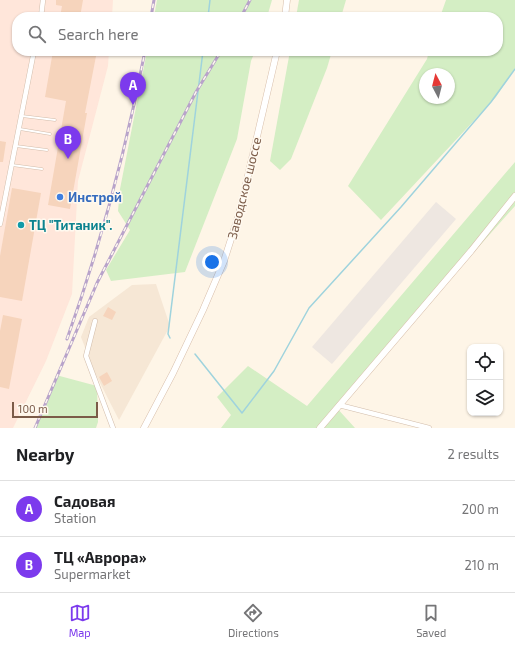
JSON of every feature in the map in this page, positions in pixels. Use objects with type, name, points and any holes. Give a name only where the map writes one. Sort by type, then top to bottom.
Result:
[{"type":"main road","points":[[286,12],[287,0]]},
{"type":"main road","name":"Заводское шоссе","points":[[144,428],[193,331],[224,261],[239,214],[276,56]]},
{"type":"main road","points":[[320,428],[398,338],[515,196]]},
{"type":"street","points":[[42,12],[43,0]]},
{"type":"street","points":[[0,224],[33,56]]},
{"type":"street","points":[[95,322],[86,356],[113,428]]},
{"type":"street","points":[[339,406],[429,428]]},
{"type":"lane","points":[[21,116],[55,120]]},
{"type":"lane","points":[[18,129],[50,134]]},
{"type":"lane","points":[[15,146],[47,150]]},
{"type":"lane","points":[[11,165],[42,169]]},
{"type":"shaded area","points":[[0,0],[113,0],[112,12],[12,12],[12,56],[109,56],[108,66],[78,181],[72,294],[46,361],[13,428],[0,428]]},
{"type":"shaded area","points":[[436,202],[456,219],[332,364],[312,347]]},
{"type":"shaded area","points":[[156,284],[170,326],[119,420],[95,373],[81,337],[89,317],[132,285]]},
{"type":"green space","points":[[157,0],[272,0],[268,12],[155,12]]},
{"type":"green space","points":[[299,0],[346,0],[342,12],[297,12]]},
{"type":"green space","points":[[446,0],[515,0],[515,68],[496,97],[381,220],[348,186],[419,72],[419,104],[455,104],[455,68],[421,68],[428,56],[503,56],[503,12],[442,12]]},
{"type":"green space","points":[[146,56],[253,56],[237,139],[185,272],[111,281],[106,270],[130,230],[118,211],[120,189]]},
{"type":"green space","points":[[289,56],[331,56],[291,159],[280,170],[270,161]]},
{"type":"green space","points":[[515,162],[515,206],[336,407],[355,428],[221,428],[231,415],[217,397],[248,366],[307,406]]},
{"type":"green space","points":[[56,375],[97,386],[98,422],[96,428],[35,428]]},
{"type":"building","points":[[56,0],[83,0],[81,12],[61,12],[62,6],[56,5]]},
{"type":"building","points":[[52,56],[96,56],[85,113],[87,113],[70,209],[48,205],[66,101],[45,97]]},
{"type":"building","points":[[0,141],[6,142],[3,162],[0,162]]},
{"type":"building","name":"ТЦ \"Титаник\".","points":[[12,188],[41,193],[22,301],[0,297],[0,256]]},
{"type":"building","points":[[108,307],[116,312],[112,320],[103,316]]},
{"type":"building","points":[[3,315],[22,319],[9,389],[0,387],[0,331]]},
{"type":"building","points":[[107,372],[112,381],[104,386],[99,377]]},
{"type":"waterway","points":[[209,12],[210,0]]},
{"type":"waterway","points":[[170,338],[168,334],[202,56]]},
{"type":"waterway","points":[[195,354],[242,413],[274,371],[309,308],[401,207],[491,102],[515,69]]},
{"type":"railway","points":[[152,12],[154,0]]},
{"type":"railway","points":[[244,12],[250,0]]},
{"type":"railway","points":[[67,339],[91,268],[112,196],[130,124],[144,56]]},
{"type":"railway","points":[[35,428],[97,283],[196,92],[218,56]]},
{"type":"place","name":"Садовая","points":[[133,105]]},
{"type":"place","name":"ТЦ «Аврора»","points":[[68,159]]},
{"type":"place","name":"Инстрой","points":[[60,197]]},
{"type":"place","name":"ТЦ \"Титаник\".","points":[[21,225]]}]
